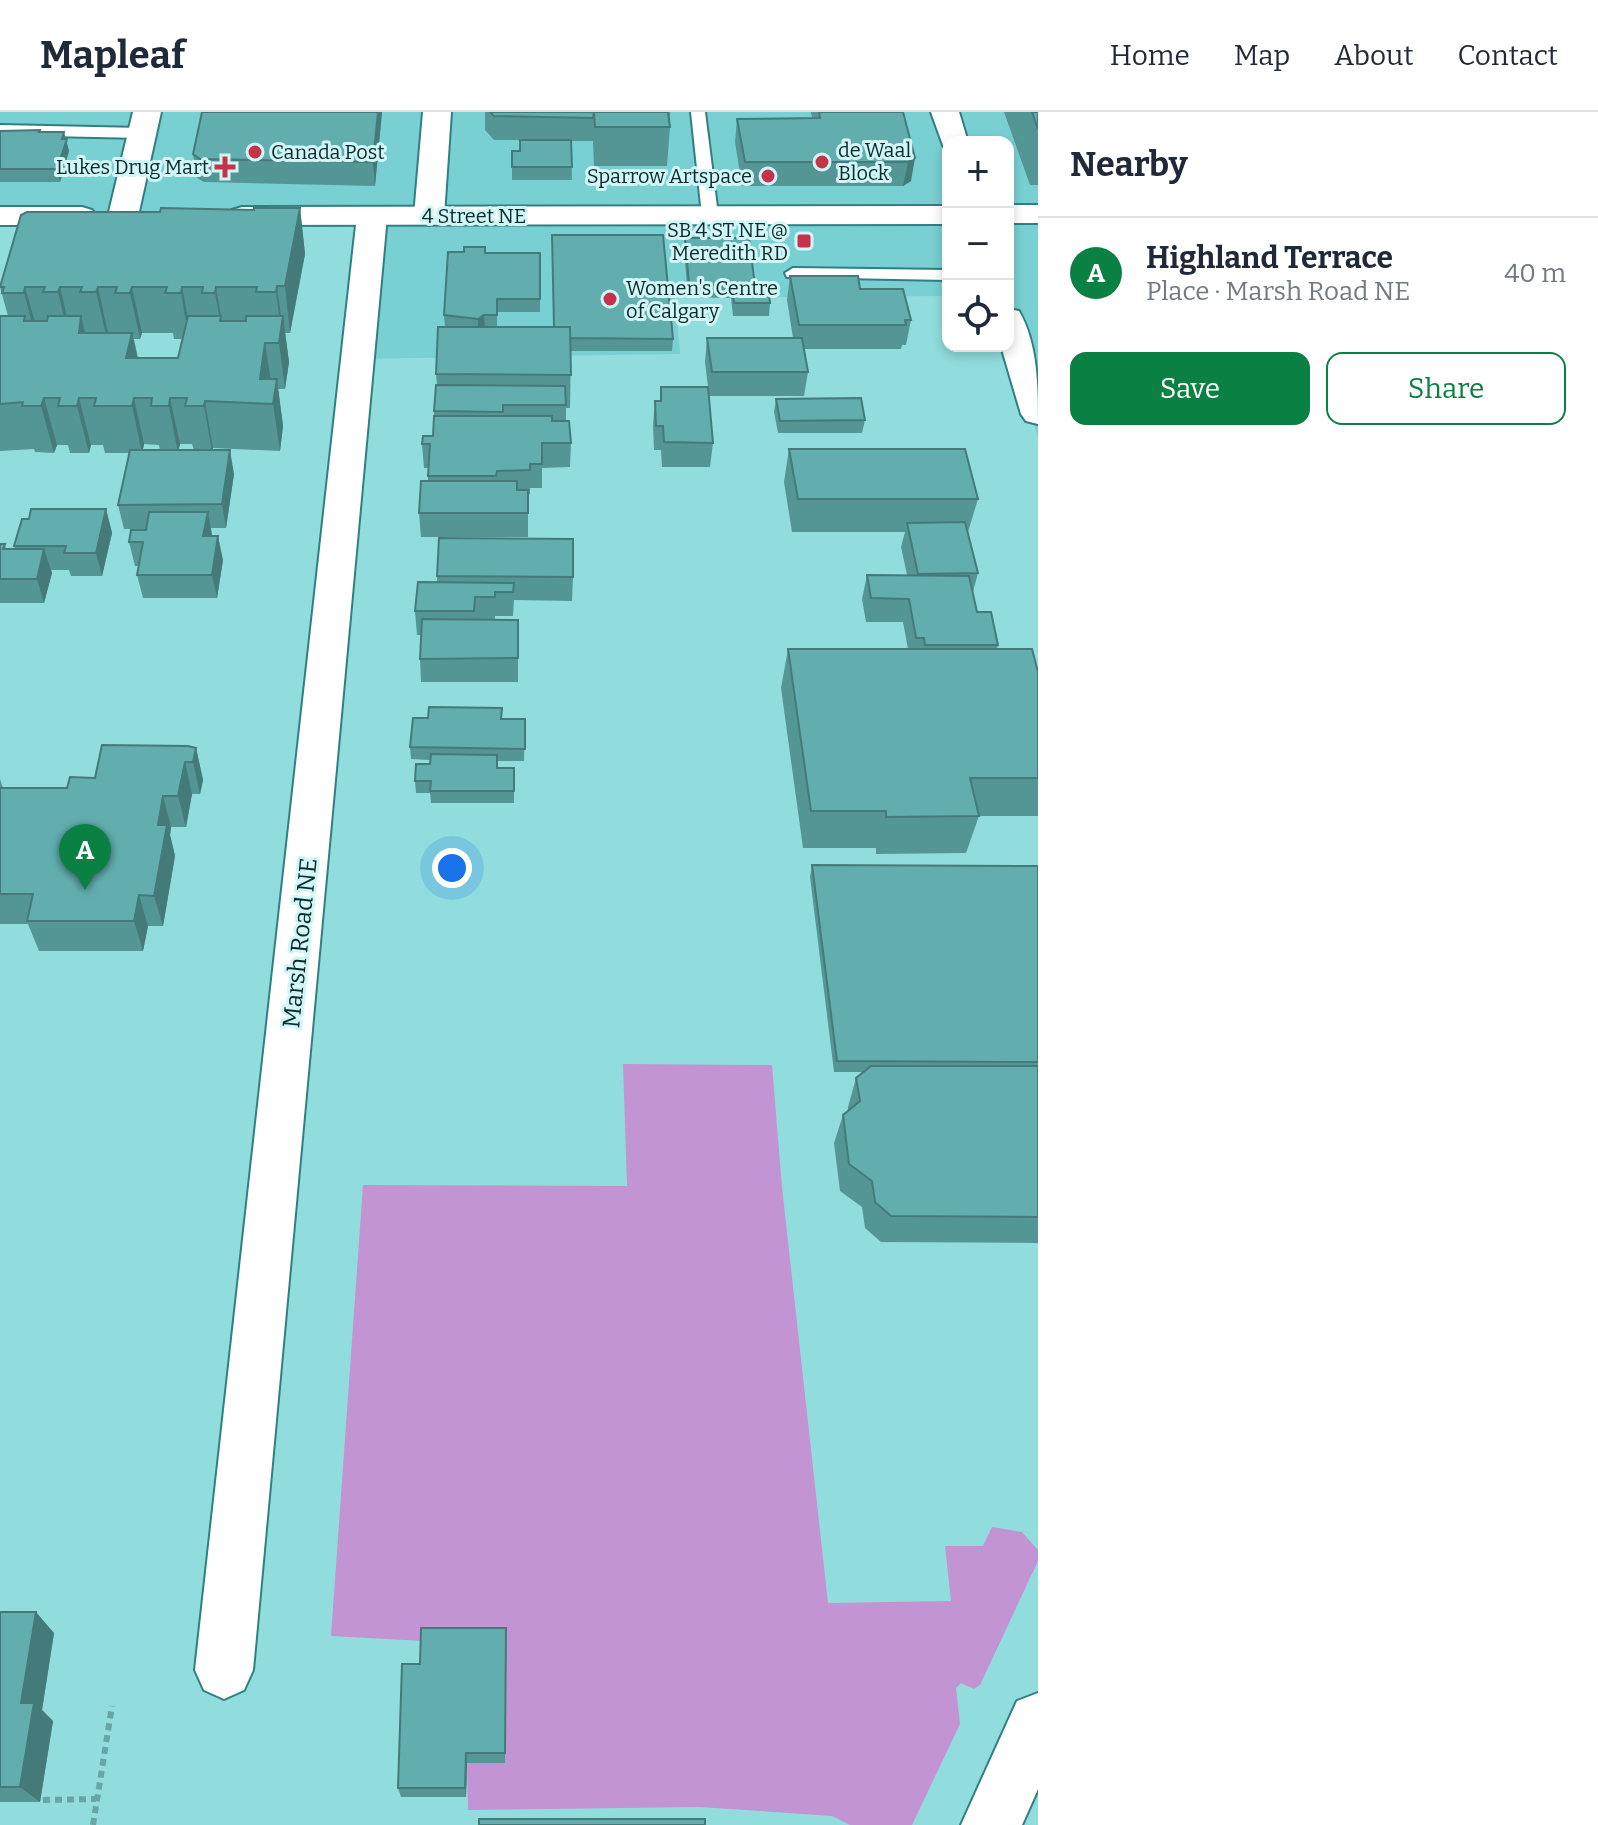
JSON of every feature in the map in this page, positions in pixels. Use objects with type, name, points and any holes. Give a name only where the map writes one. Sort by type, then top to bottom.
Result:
[{"type":"street","points":[[429,216],[437,112]]},
{"type":"street","points":[[945,112],[952,136]]},
{"type":"street","points":[[123,216],[145,122]]},
{"type":"street","points":[[1014,214],[1038,214]]},
{"type":"street","name":"4 Street NE","points":[[216,216],[942,215]]},
{"type":"street","points":[[0,216],[154,216]]},
{"type":"street","name":"Marsh Road NE","points":[[224,1670],[372,216]]},
{"type":"street","points":[[1014,337],[1038,414]]},
{"type":"street","points":[[991,1825],[1038,1722]]},
{"type":"lane","points":[[698,112],[710,215]]},
{"type":"lane","points":[[0,130],[145,122]]},
{"type":"lane","points":[[793,273],[942,275]]},
{"type":"path","points":[[93,1825],[112,1706]]},
{"type":"path","points":[[43,1800],[96,1799]]},
{"type":"shaded area","points":[[0,112],[1038,112],[1038,438],[1013,352],[1014,136],[942,136],[942,296],[675,298],[680,354],[352,359],[366,220],[0,219]]},
{"type":"shaded area","points":[[623,1064],[772,1065],[782,1187],[828,1603],[951,1601],[945,1546],[983,1546],[992,1527],[1022,1532],[1038,1550],[1038,1561],[980,1685],[974,1689],[961,1683],[956,1688],[960,1724],[912,1825],[850,1825],[832,1816],[700,1807],[468,1810],[467,1763],[505,1763],[424,1641],[331,1636],[363,1185],[627,1186]]},
{"type":"building","points":[[202,112],[378,112],[373,162],[200,159],[193,154]]},
{"type":"building","points":[[490,112],[594,112],[593,118],[494,116]]},
{"type":"building","points":[[594,112],[668,112],[670,127],[595,127]]},
{"type":"building","points":[[819,112],[903,112],[915,158],[908,162],[745,162],[737,119],[820,118]]},
{"type":"building","points":[[1032,112],[1038,112],[1038,129]]},
{"type":"building","points":[[0,131],[64,132],[62,139],[67,139],[57,169],[0,169]]},
{"type":"building","points":[[520,140],[571,140],[572,167],[512,167],[512,151],[520,151]]},
{"type":"building","points":[[161,208],[300,208],[285,286],[277,286],[276,292],[256,292],[257,287],[216,287],[215,293],[202,293],[203,287],[182,287],[181,293],[165,293],[167,287],[132,287],[130,293],[115,293],[117,287],[98,287],[96,292],[80,292],[82,287],[60,287],[58,292],[43,292],[45,287],[25,287],[24,293],[2,293],[4,287],[0,287],[21,215],[27,212],[160,212]]},
{"type":"building","name":"Women's Centre of Calgary","points":[[552,235],[663,235],[673,339],[570,338],[570,327],[554,327]]},
{"type":"building","points":[[685,238],[749,238],[755,286],[768,286],[770,303],[734,303],[732,286],[743,286],[689,284]]},
{"type":"building","points":[[464,247],[485,247],[485,253],[540,253],[540,299],[497,299],[497,315],[484,315],[478,319],[444,315],[448,252],[464,252]]},
{"type":"building","points":[[790,276],[858,276],[860,289],[903,289],[911,320],[905,320],[906,325],[799,325]]},
{"type":"building","points":[[0,316],[25,316],[24,321],[47,321],[48,316],[81,316],[79,333],[132,333],[126,358],[178,358],[188,316],[221,316],[220,321],[246,321],[246,316],[283,316],[279,343],[265,343],[260,379],[277,379],[273,404],[205,401],[204,406],[185,406],[187,398],[170,398],[169,406],[151,406],[152,398],[134,398],[132,406],[94,406],[96,398],[79,398],[77,406],[58,406],[60,398],[44,398],[41,406],[22,406],[23,402],[0,404]]},
{"type":"building","points":[[438,327],[570,327],[571,375],[436,374]]},
{"type":"building","points":[[707,338],[802,338],[808,372],[712,372]]},
{"type":"building","points":[[436,385],[565,386],[566,405],[503,405],[503,412],[434,411]]},
{"type":"building","points":[[661,387],[708,387],[713,443],[664,442],[663,426],[656,426],[655,401],[661,401]]},
{"type":"building","points":[[861,398],[865,420],[780,421],[776,399]]},
{"type":"building","points":[[434,416],[552,416],[552,421],[569,421],[571,443],[542,443],[542,464],[530,464],[530,470],[497,471],[496,476],[428,476],[430,444],[422,444],[423,436],[433,436]]},
{"type":"building","points":[[789,449],[965,449],[978,499],[798,499]]},
{"type":"building","points":[[130,450],[230,450],[222,504],[118,505]]},
{"type":"building","points":[[421,481],[517,481],[517,490],[528,490],[528,513],[419,513]]},
{"type":"building","points":[[31,509],[106,509],[96,553],[64,553],[66,546],[14,546],[22,519],[29,519]]},
{"type":"building","points":[[149,512],[208,512],[203,536],[218,536],[212,575],[137,575],[143,542],[129,542],[131,530],[146,530]]},
{"type":"building","points":[[965,522],[978,573],[918,574],[907,523]]},
{"type":"building","points":[[439,538],[573,539],[573,577],[437,576]]},
{"type":"building","points":[[0,544],[5,544],[3,549],[44,549],[37,579],[0,579]]},
{"type":"building","points":[[867,575],[969,576],[977,612],[991,612],[998,645],[925,645],[924,638],[916,638],[909,599],[871,598]]},
{"type":"building","points":[[418,582],[514,583],[513,592],[495,592],[495,597],[475,597],[474,611],[415,611]]},
{"type":"building","points":[[422,619],[518,620],[518,658],[420,659]]},
{"type":"building","points":[[788,649],[1032,649],[1038,672],[1038,778],[970,778],[979,816],[886,817],[886,811],[811,811]]},
{"type":"building","points":[[429,707],[502,708],[501,719],[525,719],[525,749],[410,747],[413,718],[428,718]]},
{"type":"building","points":[[102,745],[196,748],[193,762],[185,762],[178,796],[163,796],[158,825],[167,825],[154,896],[139,895],[134,921],[27,921],[33,894],[0,894],[0,788],[67,788],[70,777],[95,778]]},
{"type":"building","points":[[431,754],[497,755],[497,768],[514,768],[514,791],[430,791],[431,781],[415,781],[416,764],[430,764]]},
{"type":"building","points":[[812,865],[1038,866],[1038,1062],[837,1061]]},
{"type":"building","points":[[871,1066],[1038,1066],[1038,1217],[891,1216],[875,1202],[872,1181],[849,1164],[843,1115],[860,1101],[856,1078]]},
{"type":"building","points":[[0,1612],[36,1612],[21,1703],[34,1703],[20,1787],[0,1787]]},
{"type":"building","points":[[421,1628],[506,1628],[505,1753],[466,1753],[465,1788],[398,1788],[402,1664],[420,1664]]},
{"type":"building","points":[[479,1819],[705,1819],[705,1825],[479,1825]]},
{"type":"place","name":"Canada Post","points":[[255,152]]},
{"type":"place","name":"de Waal Block","points":[[822,162]]},
{"type":"place","name":"Lukes Drug Mart","points":[[225,167]]},
{"type":"place","name":"Sparrow Artspace","points":[[768,176]]},
{"type":"place","name":"SB 4 ST NE @ Meredith RD","points":[[804,241]]},
{"type":"place","name":"Women's Centre of Calgary","points":[[610,299]]},
{"type":"place","name":"Highland Terrace","points":[[85,890]]}]
